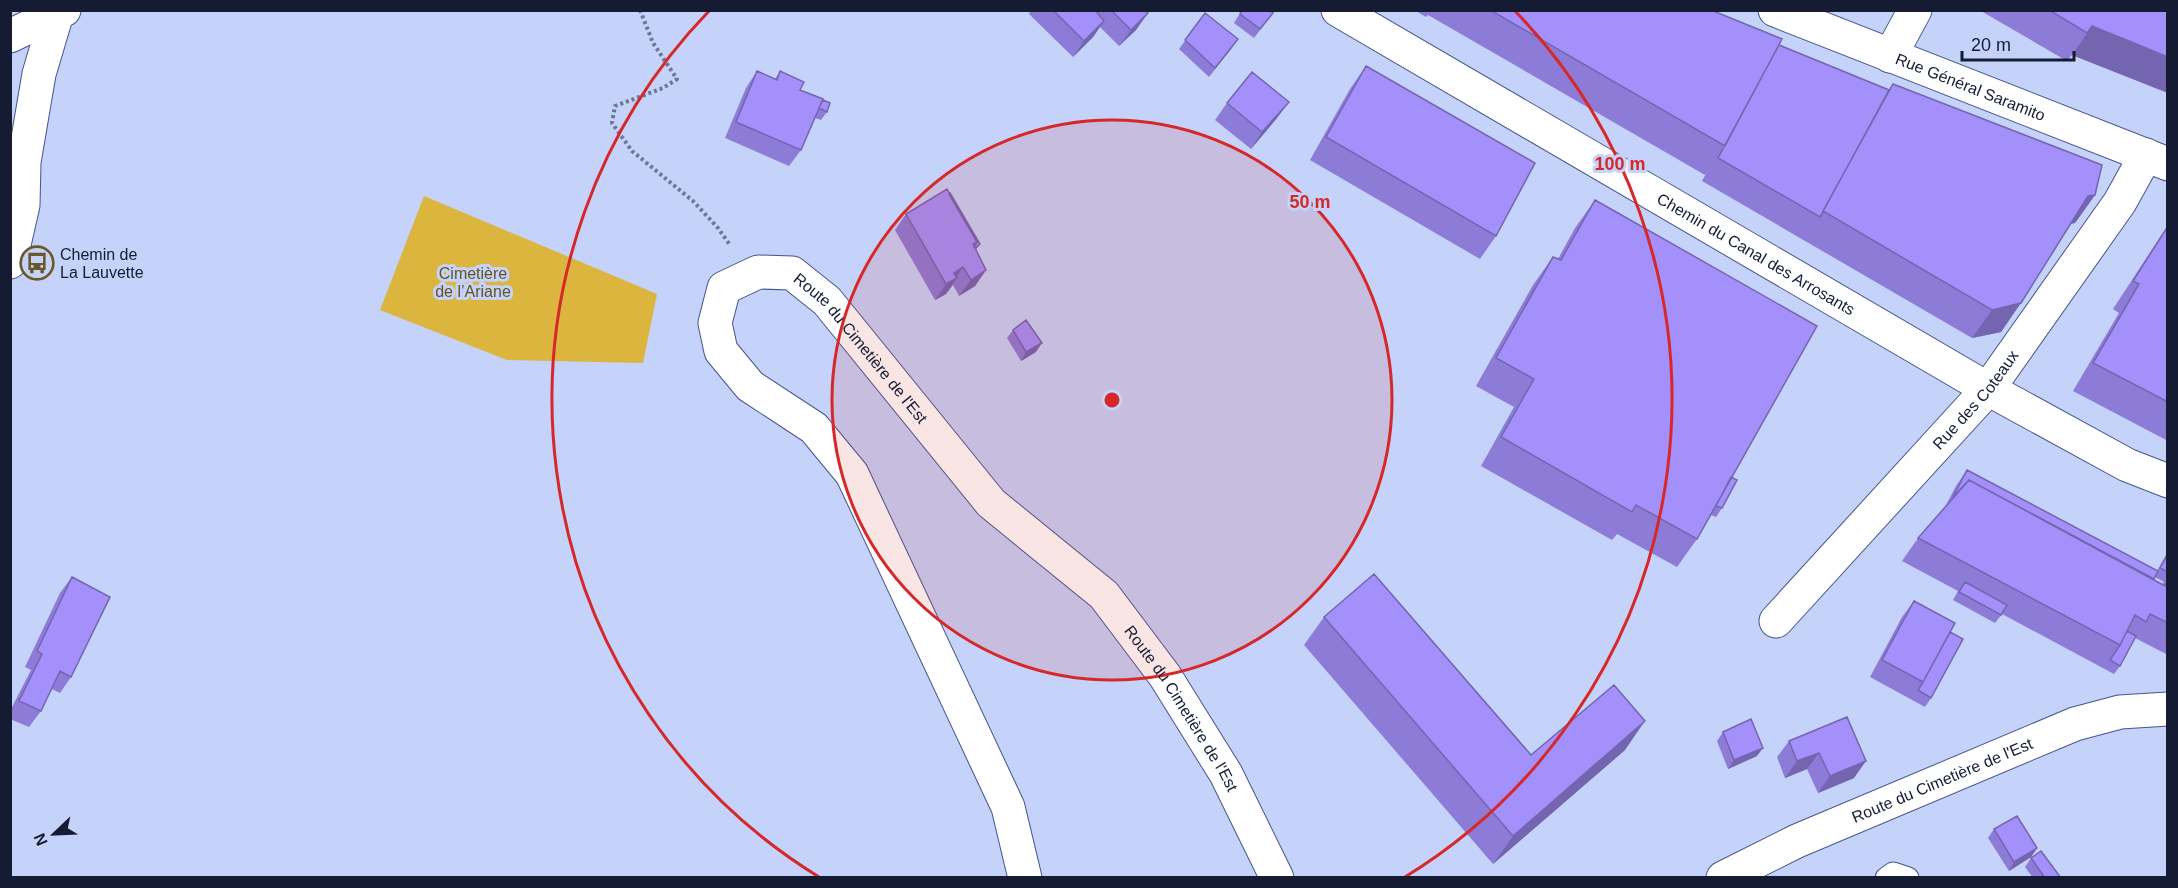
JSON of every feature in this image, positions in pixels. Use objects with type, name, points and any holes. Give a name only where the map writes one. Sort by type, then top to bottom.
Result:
[{"type":"street","name":"Chemin du Canal des Arrosants","points":[[1338,10],[1988,388],[2127,465],[2168,481]]},
{"type":"street","name":"Rue Général Saramito","points":[[1775,10],[2157,159]]},
{"type":"street","points":[[1890,56],[1915,10]]},
{"type":"street","points":[[10,36],[60,12]]},
{"type":"street","points":[[10,262],[23,205],[24,162],[39,74],[60,12]]},
{"type":"street","points":[[10,126],[24,162]]},
{"type":"street","name":"Rue des Coteaux","points":[[1776,621],[1988,388],[2120,202],[2157,159]]},
{"type":"street","name":"Route du Cimetière de l'Est","points":[[1026,878],[1008,807],[852,474],[814,428],[750,386],[721,351],[715,323],[724,288],[758,272],[792,273],[826,301],[991,503],[1104,595],[1165,676],[1226,774],[1277,878]]},
{"type":"street","name":"Route du Cimetière de l'Est","points":[[1723,878],[1797,841],[2075,724],[2120,712],[2168,709]]},
{"type":"lane","points":[[1886,878],[1893,873],[1908,878]]},
{"type":"path","points":[[640,10],[653,43],[677,79],[663,88],[615,106],[612,123],[632,151],[693,201],[718,228],[750,276]]},
{"type":"green space","name":"Cimetière de l’Ariane","points":[[424,196],[657,294],[643,363],[507,360],[380,310]]},
{"type":"building","points":[[1053,10],[1095,10],[1104,21],[1084,41]]},
{"type":"building","points":[[1111,10],[1145,10],[1148,13],[1131,30]]},
{"type":"building","points":[[1242,10],[1269,10],[1273,13],[1260,29],[1240,14]]},
{"type":"building","points":[[1490,10],[1711,10],[1782,39],[1725,146]]},
{"type":"building","points":[[2049,10],[2168,10],[2168,57],[2092,26],[2087,33]]},
{"type":"building","points":[[1205,13],[1238,39],[1215,68],[1185,40]]},
{"type":"building","points":[[1779,45],[1889,90],[1820,217],[1718,158]]},
{"type":"building","points":[[1366,66],[1535,163],[1496,236],[1326,137]]},
{"type":"building","points":[[757,71],[777,80],[780,71],[804,82],[800,90],[823,99],[801,150],[736,122]]},
{"type":"building","points":[[1252,72],[1289,102],[1262,132],[1227,103]]},
{"type":"building","points":[[1893,84],[2102,165],[2095,195],[2088,196],[2021,303],[1992,310],[1823,211]]},
{"type":"building","points":[[823,100],[830,103],[827,112],[819,108]]},
{"type":"building","points":[[947,189],[977,242],[973,244],[986,270],[971,280],[963,267],[954,273],[957,278],[946,284],[906,214]]},
{"type":"building","points":[[950,193],[980,244],[975,248],[977,242]]},
{"type":"building","points":[[1595,200],[1817,326],[1697,539],[1636,505],[1632,512],[1501,437],[1534,379],[1496,358],[1553,257],[1561,260]]},
{"type":"building","points":[[2168,226],[2168,402],[2093,363],[2139,284],[2133,281]]},
{"type":"building","points":[[1026,320],[1042,343],[1026,352],[1013,330]]},
{"type":"building","points":[[1967,470],[2158,571],[2154,579],[1969,480],[1953,497]]},
{"type":"building","points":[[1731,477],[1737,480],[1722,508],[1716,506]]},
{"type":"building","points":[[1969,480],[2165,586],[2168,582],[2168,623],[2150,614],[2146,622],[2135,615],[2120,645],[1918,538]]},
{"type":"building","points":[[2168,554],[2168,572],[2160,568]]},
{"type":"building","points":[[1374,574],[1531,755],[1614,685],[1645,721],[1513,836],[1324,617]]},
{"type":"building","points":[[72,577],[110,597],[71,677],[60,671],[41,711],[19,701],[42,654],[37,651]]},
{"type":"building","points":[[1965,582],[2007,605],[2001,615],[1959,592]]},
{"type":"building","points":[[1914,601],[1955,623],[1923,682],[1882,660]]},
{"type":"building","points":[[2127,631],[2136,636],[2120,666],[2110,660]]},
{"type":"building","points":[[1950,632],[1963,639],[1931,698],[1918,690]]},
{"type":"building","points":[[1847,717],[1866,761],[1830,776],[1819,753],[1797,761],[1789,741]]},
{"type":"building","points":[[1751,719],[1763,748],[1734,760],[1723,732]]},
{"type":"building","points":[[2017,816],[2037,848],[2014,862],[1994,829]]},
{"type":"building","points":[[2041,851],[2061,878],[2045,878],[2031,858]]},
{"type":"place","name":"Chemin de La Lauvette","points":[[37,263]]}]
